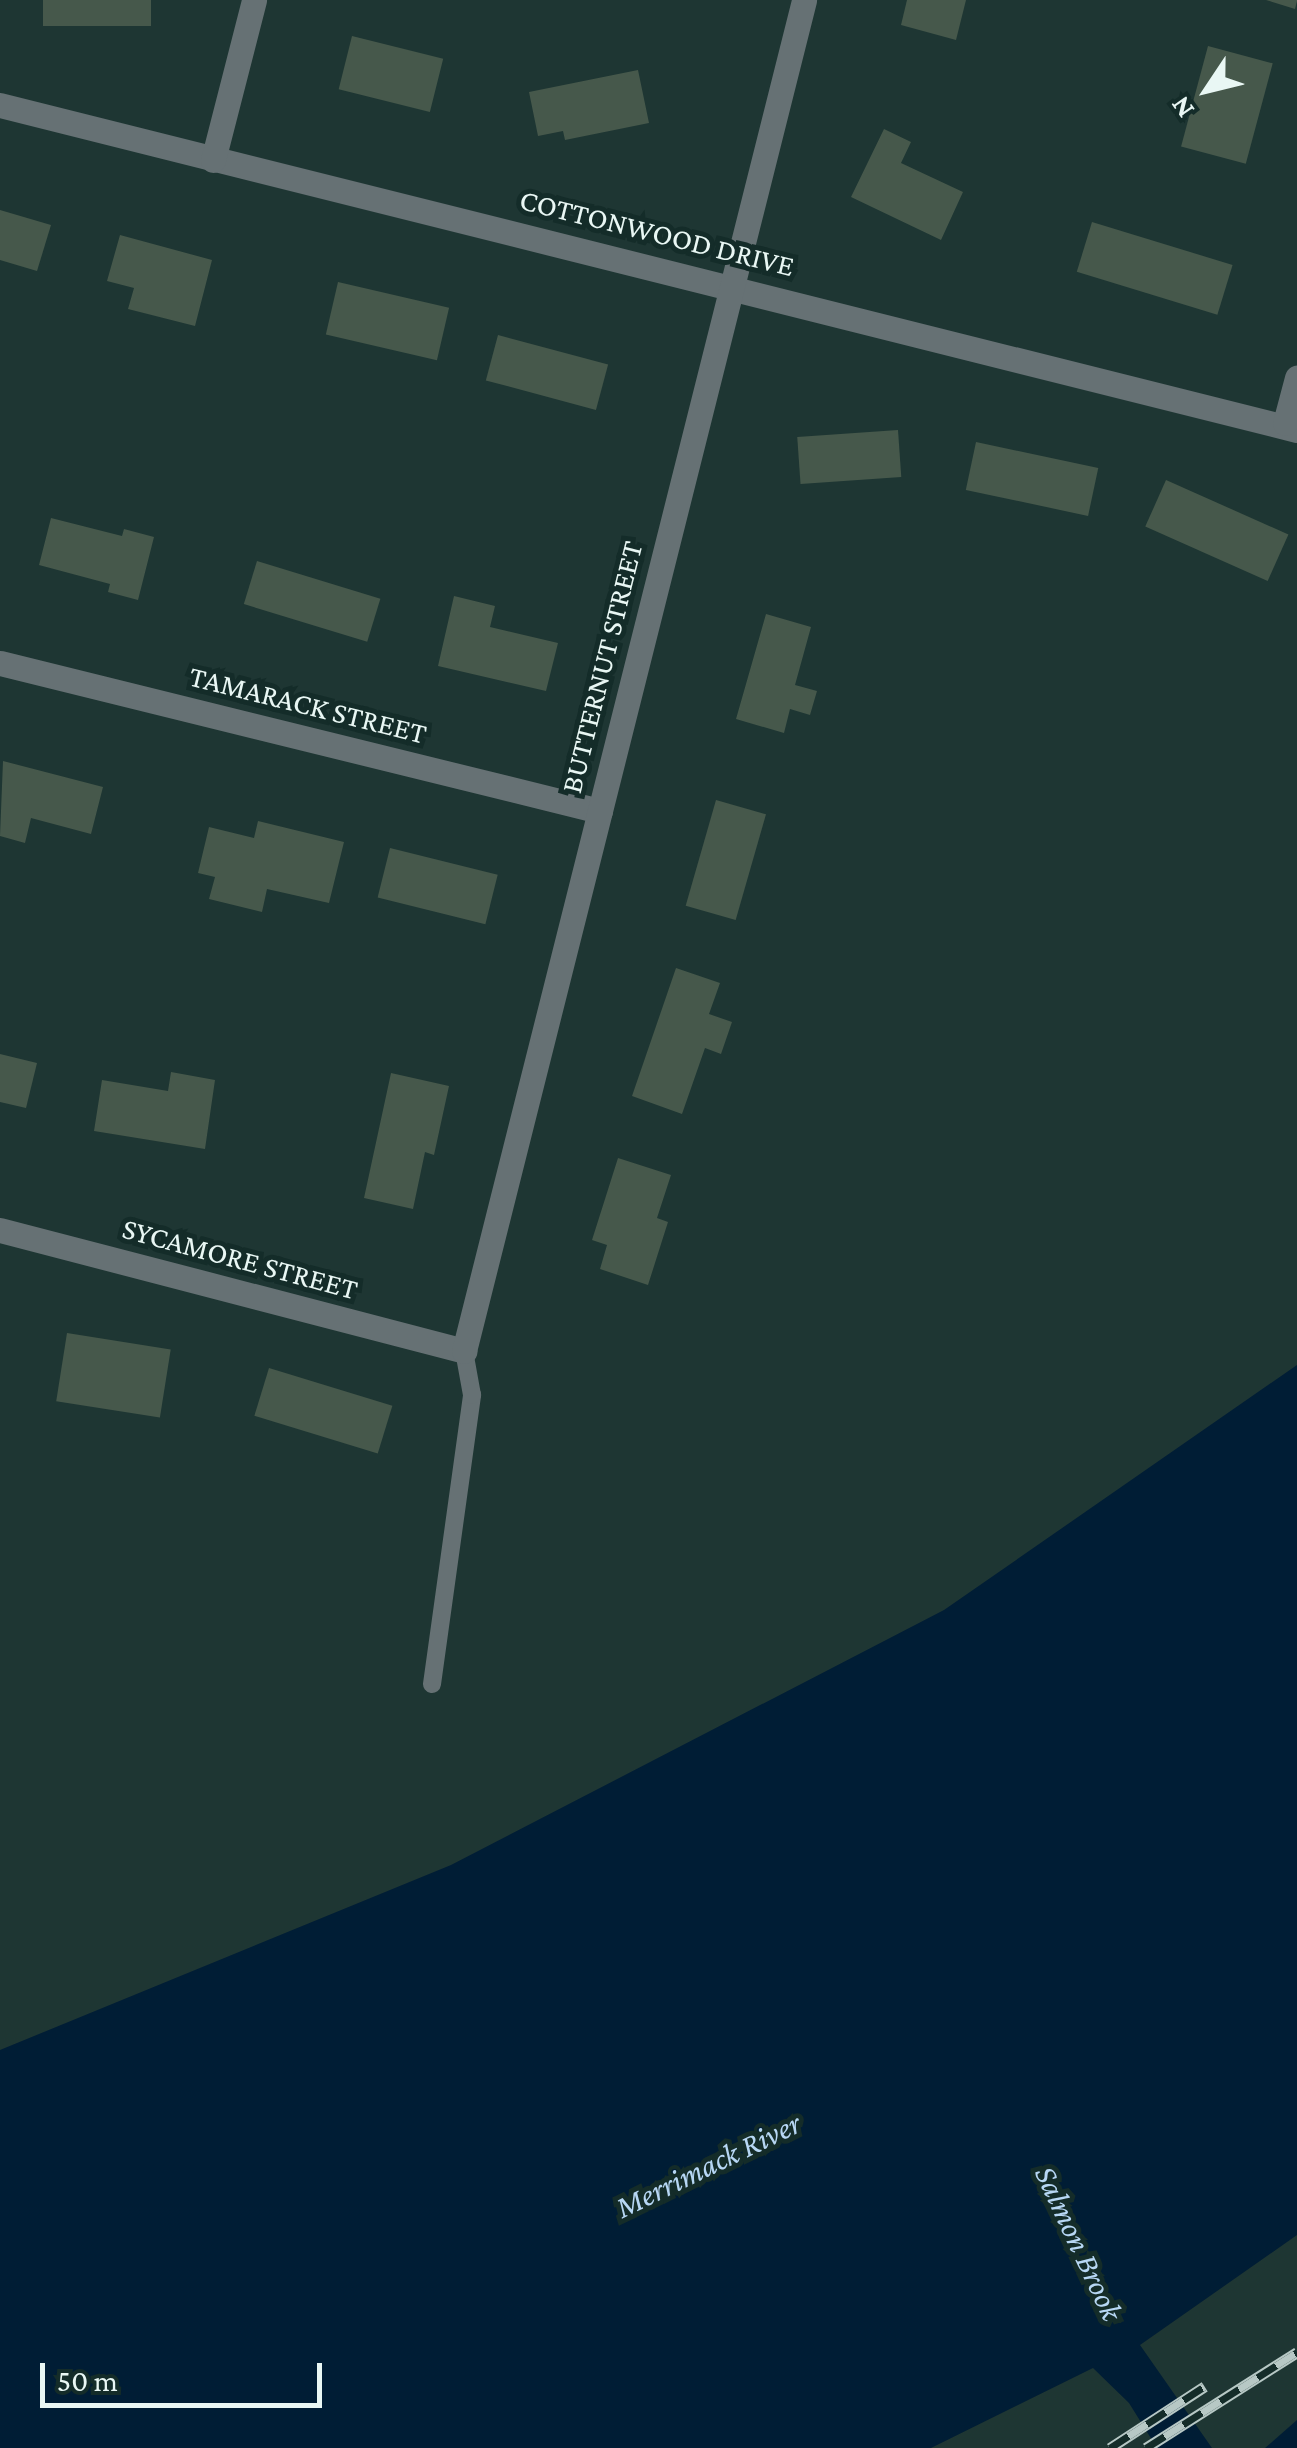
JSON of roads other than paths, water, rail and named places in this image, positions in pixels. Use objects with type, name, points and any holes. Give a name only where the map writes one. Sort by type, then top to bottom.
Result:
[{"type":"street","points":[[213,160],[254,0]]},
{"type":"street","name":"BUTTERNUT STREET","points":[[464,1351],[804,0]]},
{"type":"street","name":"COTTONWOOD DRIVE","points":[[0,105],[1291,426]]},
{"type":"street","points":[[1291,426],[1297,378]]},
{"type":"street","name":"TAMARACK STREET","points":[[0,663],[600,810]]},
{"type":"street","name":"SYCAMORE STREET","points":[[0,1230],[464,1351]]},
{"type":"lane","points":[[432,1684],[472,1395],[464,1351]]},
{"type":"water","points":[[1297,1365],[1297,2235],[1140,2345],[1212,2448],[1157,2448],[1129,2403],[1093,2368],[931,2448],[0,2448],[0,2050],[451,1865],[944,1610]]},
{"type":"water","points":[[1297,2420],[1297,2448],[1265,2448]]},
{"type":"railway","points":[[1146,2448],[1297,2352]]},
{"type":"railway","points":[[1110,2448],[1205,2386]]},
{"type":"water label","name":"Merrimack River","points":[[708,2165]]},
{"type":"water label","name":"Salmon Brook","points":[[1079,2243]]}]
